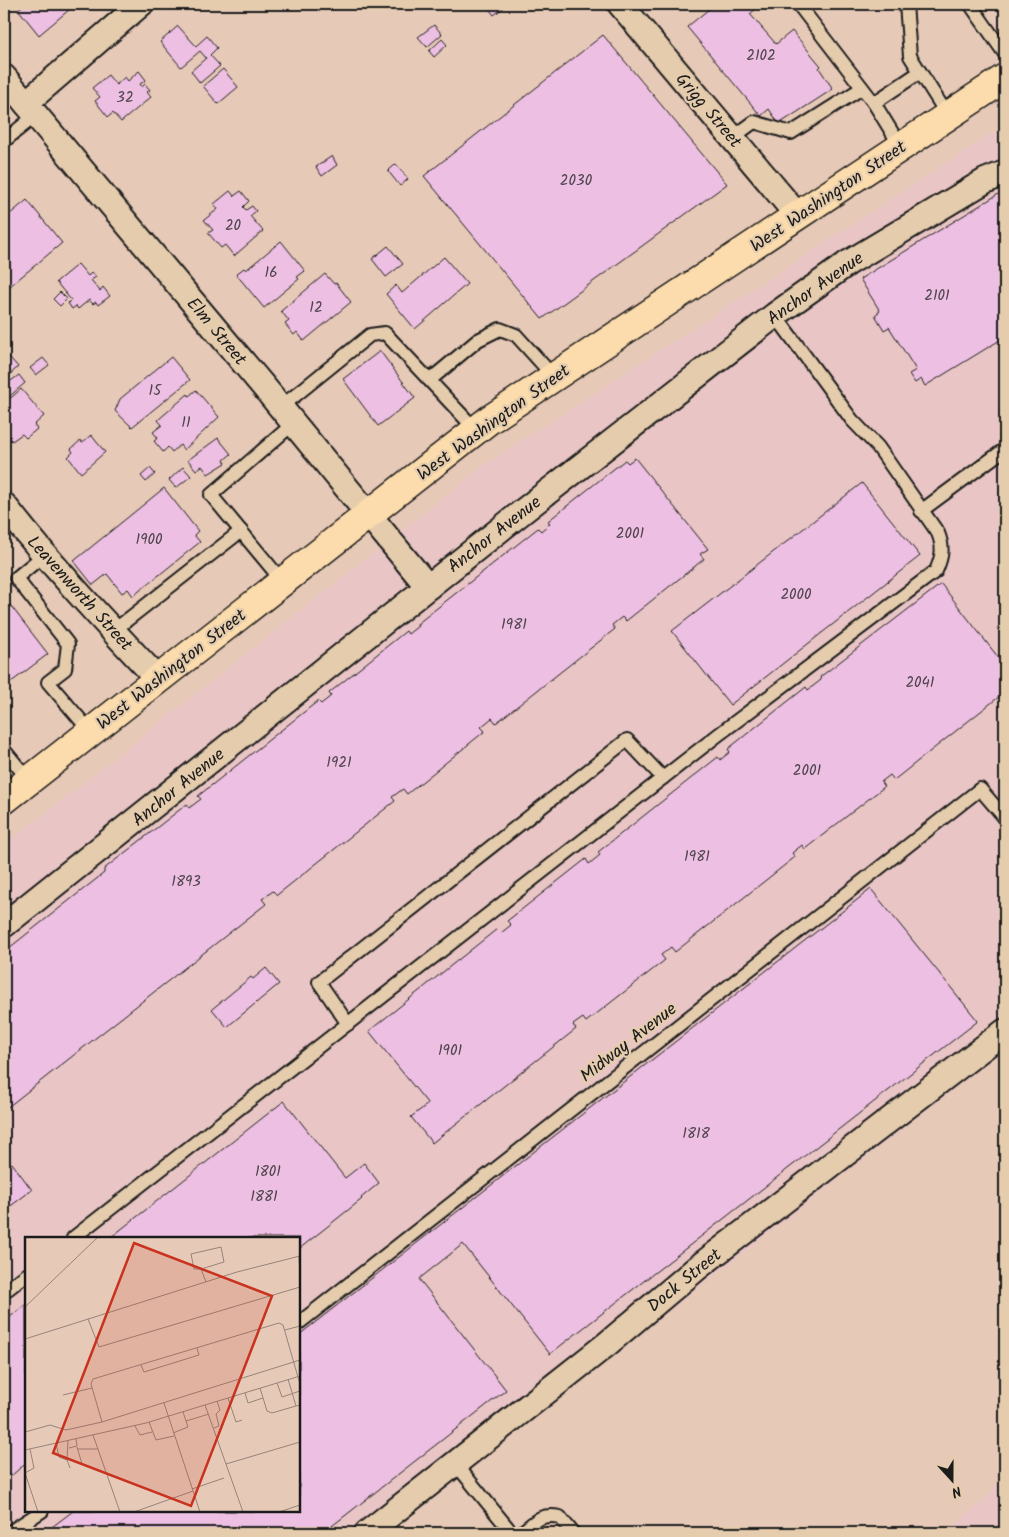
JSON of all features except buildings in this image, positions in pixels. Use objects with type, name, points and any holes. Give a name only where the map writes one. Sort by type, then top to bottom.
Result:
[{"type":"main road","name":"West Washington Street","points":[[4,800],[476,430],[1005,78]]},
{"type":"street","points":[[31,109],[141,4]]},
{"type":"street","name":"Grigg Street","points":[[620,4],[798,216]]},
{"type":"street","name":"Elm Street","points":[[4,77],[287,415],[428,587]]},
{"type":"street","name":"Anchor Avenue","points":[[4,925],[428,587],[775,315],[848,263],[985,181],[1005,173]]},
{"type":"street","name":"Leavenworth Street","points":[[4,505],[113,631],[158,679]]},
{"type":"street","name":"Dock Street","points":[[366,1533],[607,1344],[697,1268],[1005,1031]]},
{"type":"lane","points":[[798,4],[874,103],[901,147]]},
{"type":"lane","points":[[906,4],[910,56],[948,116]]},
{"type":"lane","points":[[970,4],[1005,54]]},
{"type":"lane","points":[[874,103],[920,72]]},
{"type":"lane","points":[[732,138],[754,122],[791,133],[862,88]]},
{"type":"lane","points":[[4,141],[31,109]]},
{"type":"lane","points":[[74,1237],[663,778],[936,571],[943,556],[942,542],[938,533],[878,447],[852,420],[775,315]]},
{"type":"lane","points":[[430,380],[478,340],[500,329],[516,336],[554,377]]},
{"type":"lane","points":[[283,582],[211,495],[287,415],[370,335],[386,334],[476,430]]},
{"type":"lane","points":[[921,510],[1005,450]]},
{"type":"lane","points":[[113,631],[241,532]]},
{"type":"lane","points":[[45,554],[16,578],[68,644],[65,669],[48,682],[90,731]]},
{"type":"lane","points":[[348,1024],[319,982],[619,746],[627,740],[663,778]]},
{"type":"lane","points":[[4,750],[28,780]]},
{"type":"lane","name":"Midway Avenue","points":[[300,1322],[980,789],[1005,818]]},
{"type":"lane","points":[[4,1292],[25,1276]]},
{"type":"lane","points":[[456,1463],[512,1533]]},
{"type":"lane","points":[[8,1533],[40,1512]]},
{"type":"lane","points":[[521,1533],[538,1519],[549,1515],[560,1517],[573,1533]]},
{"type":"shaded area","points":[[1005,125],[1005,1049],[384,1533],[4,1533],[4,846],[483,466]]},
{"type":"shaded area","points":[[1005,1475],[1005,1533],[945,1533],[984,1500]]}]
